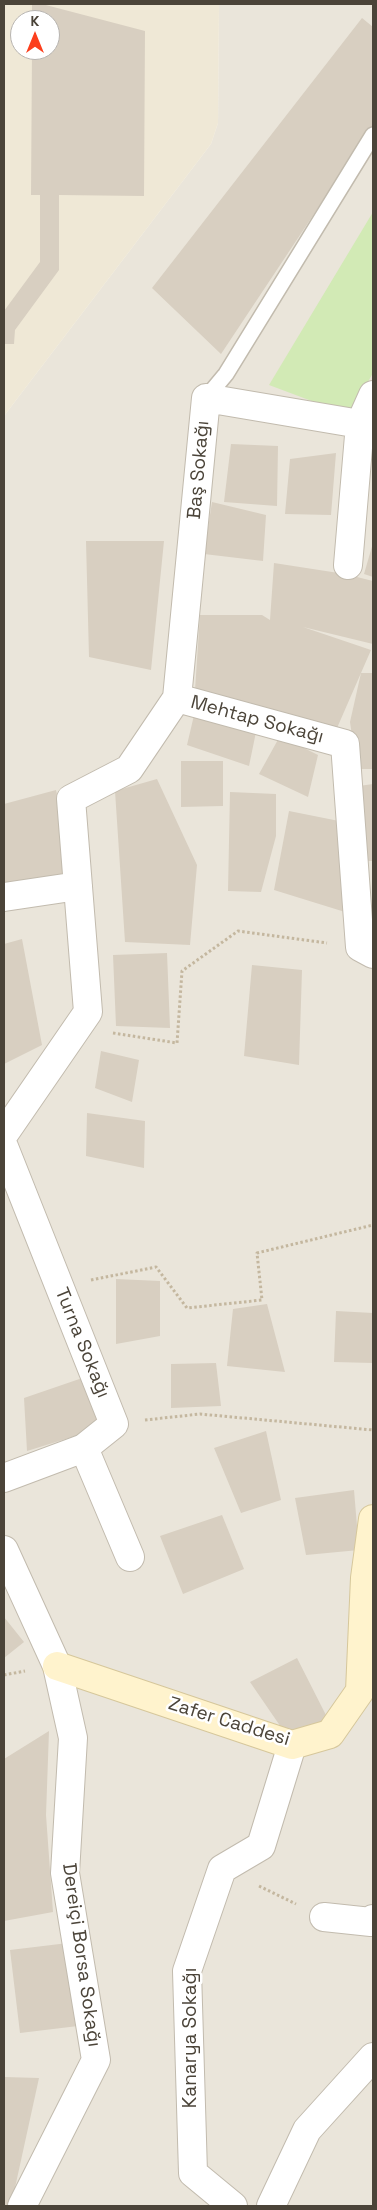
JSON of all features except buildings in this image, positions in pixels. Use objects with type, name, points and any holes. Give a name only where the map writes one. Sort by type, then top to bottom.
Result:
[{"type":"street","points":[[348,565],[360,424],[373,395]]},
{"type":"street","name":"Baş Sokağı","points":[[177,698],[206,398],[360,424]]},
{"type":"street","name":"Mehtap Sokağı","points":[[4,1134],[88,1012],[71,799],[128,768],[177,698],[345,744],[367,951]]},
{"type":"street","points":[[4,897],[78,886]]},
{"type":"street","name":"Turna Sokağı","points":[[4,1147],[114,1424]]},
{"type":"street","points":[[4,1478],[84,1448],[114,1424]]},
{"type":"street","points":[[84,1448],[130,1557]]},
{"type":"street","name":"Zafer Caddesi","points":[[57,1666],[292,1745],[330,1734],[360,1691],[365,1578],[373,1518]]},
{"type":"street","name":"Dereiçi Borsa Sokağı","points":[[4,1550],[57,1666],[73,1738],[65,1873],[96,2060],[22,2206]]},
{"type":"street","points":[[222,1870],[261,1846],[292,1745]]},
{"type":"street","name":"Kanarya Sokağı","points":[[222,1870],[187,1971],[193,2173],[233,2206]]},
{"type":"street","points":[[324,1917],[371,1922],[373,1919]]},
{"type":"street","points":[[271,2206],[307,2130],[373,2057]]},
{"type":"lane","points":[[206,398],[226,374],[373,135]]},
{"type":"path","points":[[78,1028],[177,1043],[182,971],[238,931],[367,951]]},
{"type":"path","points":[[59,1286],[156,1267],[187,1308],[262,1300],[257,1254],[373,1225]]},
{"type":"path","points":[[114,1424],[200,1414],[373,1430]]},
{"type":"path","points":[[222,1870],[324,1917]]},
{"type":"shaded area","points":[[4,4],[219,4],[218,123],[211,144],[4,416]]},
{"type":"shaded area","points":[[219,4],[373,4],[373,2206],[4,2206],[4,416],[211,144],[218,123]]},
{"type":"green space","points":[[373,212],[373,373],[349,415],[269,385]]}]
